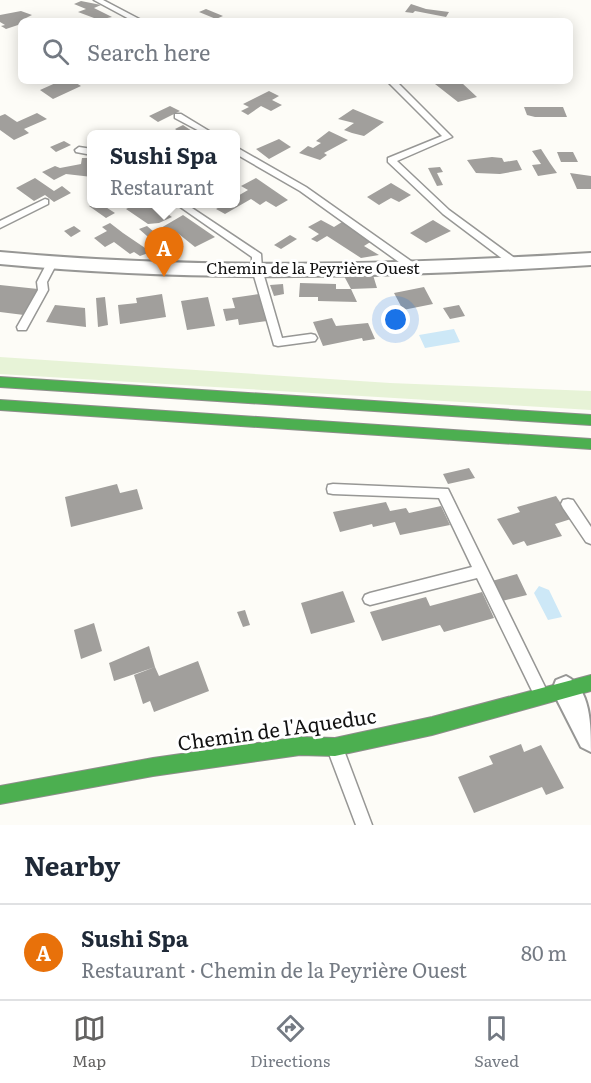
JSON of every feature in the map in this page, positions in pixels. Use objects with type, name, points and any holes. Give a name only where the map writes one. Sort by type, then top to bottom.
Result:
[{"type":"main road","points":[[0,382],[591,420]]},
{"type":"main road","points":[[0,405],[591,444]]},
{"type":"main road","name":"Chemin de l'Aqueduc","points":[[0,795],[187,762],[300,746],[335,747],[432,726],[566,689]]},
{"type":"street","name":"Chemin de la Peyrière Ouest","points":[[0,258],[52,263],[257,269],[414,268],[591,259]]},
{"type":"street","points":[[566,689],[591,737]]},
{"type":"lane","points":[[98,0],[133,18]]},
{"type":"lane","points":[[394,84],[448,137],[391,160],[446,212],[516,264]]},
{"type":"lane","points":[[178,116],[202,130]]},
{"type":"lane","points":[[79,150],[87,151]]},
{"type":"lane","points":[[240,152],[303,189],[414,268]]},
{"type":"lane","points":[[0,225],[45,201]]},
{"type":"lane","points":[[186,208],[257,256],[257,269],[278,342],[310,338]]},
{"type":"lane","points":[[22,327],[43,290],[42,282],[52,263]]},
{"type":"lane","points":[[333,489],[443,493],[482,571],[566,689]]},
{"type":"lane","points":[[568,504],[591,538]]},
{"type":"lane","points":[[370,599],[482,571]]},
{"type":"lane","points":[[335,747],[364,825]]},
{"type":"green space","points":[[0,357],[390,383],[591,391],[591,410],[0,374]]},
{"type":"water","points":[[454,329],[460,342],[425,348],[419,335]]},
{"type":"water","points":[[539,586],[549,590],[562,617],[548,620],[534,593]]},
{"type":"building","points":[[81,1],[101,5],[94,8],[112,17],[94,18],[78,12],[86,9],[74,4]]},
{"type":"building","points":[[411,4],[426,9],[449,12],[446,17],[415,11],[405,12]]},
{"type":"building","points":[[206,9],[223,16],[214,18],[199,12]]},
{"type":"building","points":[[21,11],[32,15],[18,18],[18,25],[6,29],[1,26],[5,25],[0,22],[0,15]]},
{"type":"building","points":[[53,84],[81,86],[53,99],[40,90]]},
{"type":"building","points":[[435,84],[463,84],[477,97],[458,102]]},
{"type":"building","points":[[269,91],[279,96],[272,100],[282,105],[271,111],[261,106],[248,115],[241,111],[249,107],[243,104]]},
{"type":"building","points":[[170,106],[180,111],[158,122],[149,116]]},
{"type":"building","points":[[524,107],[563,107],[567,117],[535,117],[527,115]]},
{"type":"building","points":[[353,109],[384,122],[364,136],[344,130],[354,123],[338,119]]},
{"type":"building","points":[[37,113],[47,119],[24,129],[29,133],[14,140],[0,130],[0,116],[5,114],[17,122]]},
{"type":"building","points":[[183,125],[190,130],[176,130]]},
{"type":"building","points":[[329,131],[348,140],[324,153],[327,155],[320,160],[299,153],[308,146],[313,148],[321,143],[316,141]]},
{"type":"building","points":[[279,139],[291,147],[269,159],[256,149]]},
{"type":"building","points":[[64,141],[71,145],[56,152],[50,147]]},
{"type":"building","points":[[541,149],[557,173],[538,176],[532,165],[541,164],[532,151]]},
{"type":"building","points":[[557,152],[573,152],[578,162],[561,162]]},
{"type":"building","points":[[82,158],[87,158],[87,176],[66,174],[54,180],[42,172],[55,166],[60,168],[81,164]]},
{"type":"building","points":[[502,158],[504,162],[517,160],[522,170],[500,174],[476,173],[467,160]]},
{"type":"building","points":[[440,167],[443,172],[437,173],[443,185],[437,186],[428,168]]},
{"type":"building","points":[[570,173],[591,176],[591,189],[577,189]]},
{"type":"building","points":[[35,178],[54,191],[62,186],[71,193],[54,202],[45,195],[34,201],[16,188]]},
{"type":"building","points":[[256,178],[288,200],[276,207],[266,201],[260,205],[251,199],[240,205],[240,195],[248,190],[241,186]]},
{"type":"building","points":[[391,183],[411,195],[399,202],[391,198],[379,205],[367,197]]},
{"type":"building","points":[[92,208],[107,208],[115,213],[106,218]]},
{"type":"building","points":[[159,208],[172,217],[159,223],[148,224],[126,209]]},
{"type":"building","points":[[218,208],[235,208],[225,214],[216,209]]},
{"type":"building","points":[[183,215],[215,237],[195,247],[175,231],[155,243],[139,229],[147,226],[154,232]]},
{"type":"building","points":[[321,220],[334,227],[342,222],[372,241],[364,246],[379,255],[361,258],[327,236],[317,242],[311,239],[319,234],[308,227]]},
{"type":"building","points":[[433,220],[451,231],[426,243],[410,233]]},
{"type":"building","points":[[110,223],[151,252],[140,256],[134,252],[130,254],[114,242],[105,247],[94,238],[107,231],[102,227]]},
{"type":"building","points":[[74,226],[81,231],[71,237],[64,231]]},
{"type":"building","points":[[290,235],[297,239],[281,249],[274,245]]},
{"type":"building","points":[[373,275],[377,288],[351,289],[344,276]]},
{"type":"building","points":[[300,283],[336,284],[336,289],[351,289],[357,302],[318,301],[318,297],[299,297]]},
{"type":"building","points":[[283,284],[284,294],[274,296],[270,285]]},
{"type":"building","points":[[0,285],[38,289],[24,315],[0,312]]},
{"type":"building","points":[[424,287],[433,304],[403,310],[394,293]]},
{"type":"building","points":[[162,294],[166,317],[120,324],[118,305],[137,303],[136,298]]},
{"type":"building","points":[[259,294],[267,321],[239,325],[238,319],[226,321],[223,309],[235,308],[232,298]]},
{"type":"building","points":[[105,297],[108,325],[98,327],[96,298]]},
{"type":"building","points":[[208,297],[215,326],[187,330],[181,301]]},
{"type":"building","points":[[55,305],[85,308],[86,327],[46,322]]},
{"type":"building","points":[[459,305],[465,316],[450,319],[443,308]]},
{"type":"building","points":[[332,318],[336,326],[368,323],[375,339],[363,341],[362,338],[323,346],[313,322]]},
{"type":"building","points":[[469,468],[475,478],[448,484],[443,474]]},
{"type":"building","points":[[117,484],[120,493],[137,489],[143,509],[71,527],[65,497]]},
{"type":"building","points":[[556,496],[571,519],[555,524],[562,536],[527,546],[524,541],[513,545],[497,519],[520,512],[517,507]]},
{"type":"building","points":[[386,502],[390,511],[406,508],[409,513],[441,506],[450,525],[400,535],[395,522],[373,527],[372,524],[340,532],[333,512]]},
{"type":"building","points":[[517,574],[527,595],[502,601],[492,581]]},
{"type":"building","points":[[343,591],[355,622],[311,634],[301,603]]},
{"type":"building","points":[[482,592],[494,618],[444,632],[440,625],[382,641],[370,612],[426,597],[430,606]]},
{"type":"building","points":[[245,610],[250,625],[243,627],[237,612]]},
{"type":"building","points":[[94,623],[102,651],[81,659],[74,630]]},
{"type":"building","points":[[149,646],[155,667],[114,681],[109,663]]},
{"type":"building","points":[[198,661],[209,691],[154,712],[150,701],[143,704],[134,675],[155,667],[159,676]]},
{"type":"building","points":[[521,744],[524,752],[541,745],[564,788],[546,795],[542,787],[474,813],[458,777],[493,764],[489,756]]},
{"type":"traffic: fast","points":[[0,382],[591,420]]},
{"type":"traffic: fast","points":[[0,405],[591,444]]},
{"type":"traffic: fast","points":[[0,795],[153,767],[300,746],[335,747],[432,726],[591,683]]},
{"type":"place","name":"Sushi Spa","points":[[164,277]]}]
